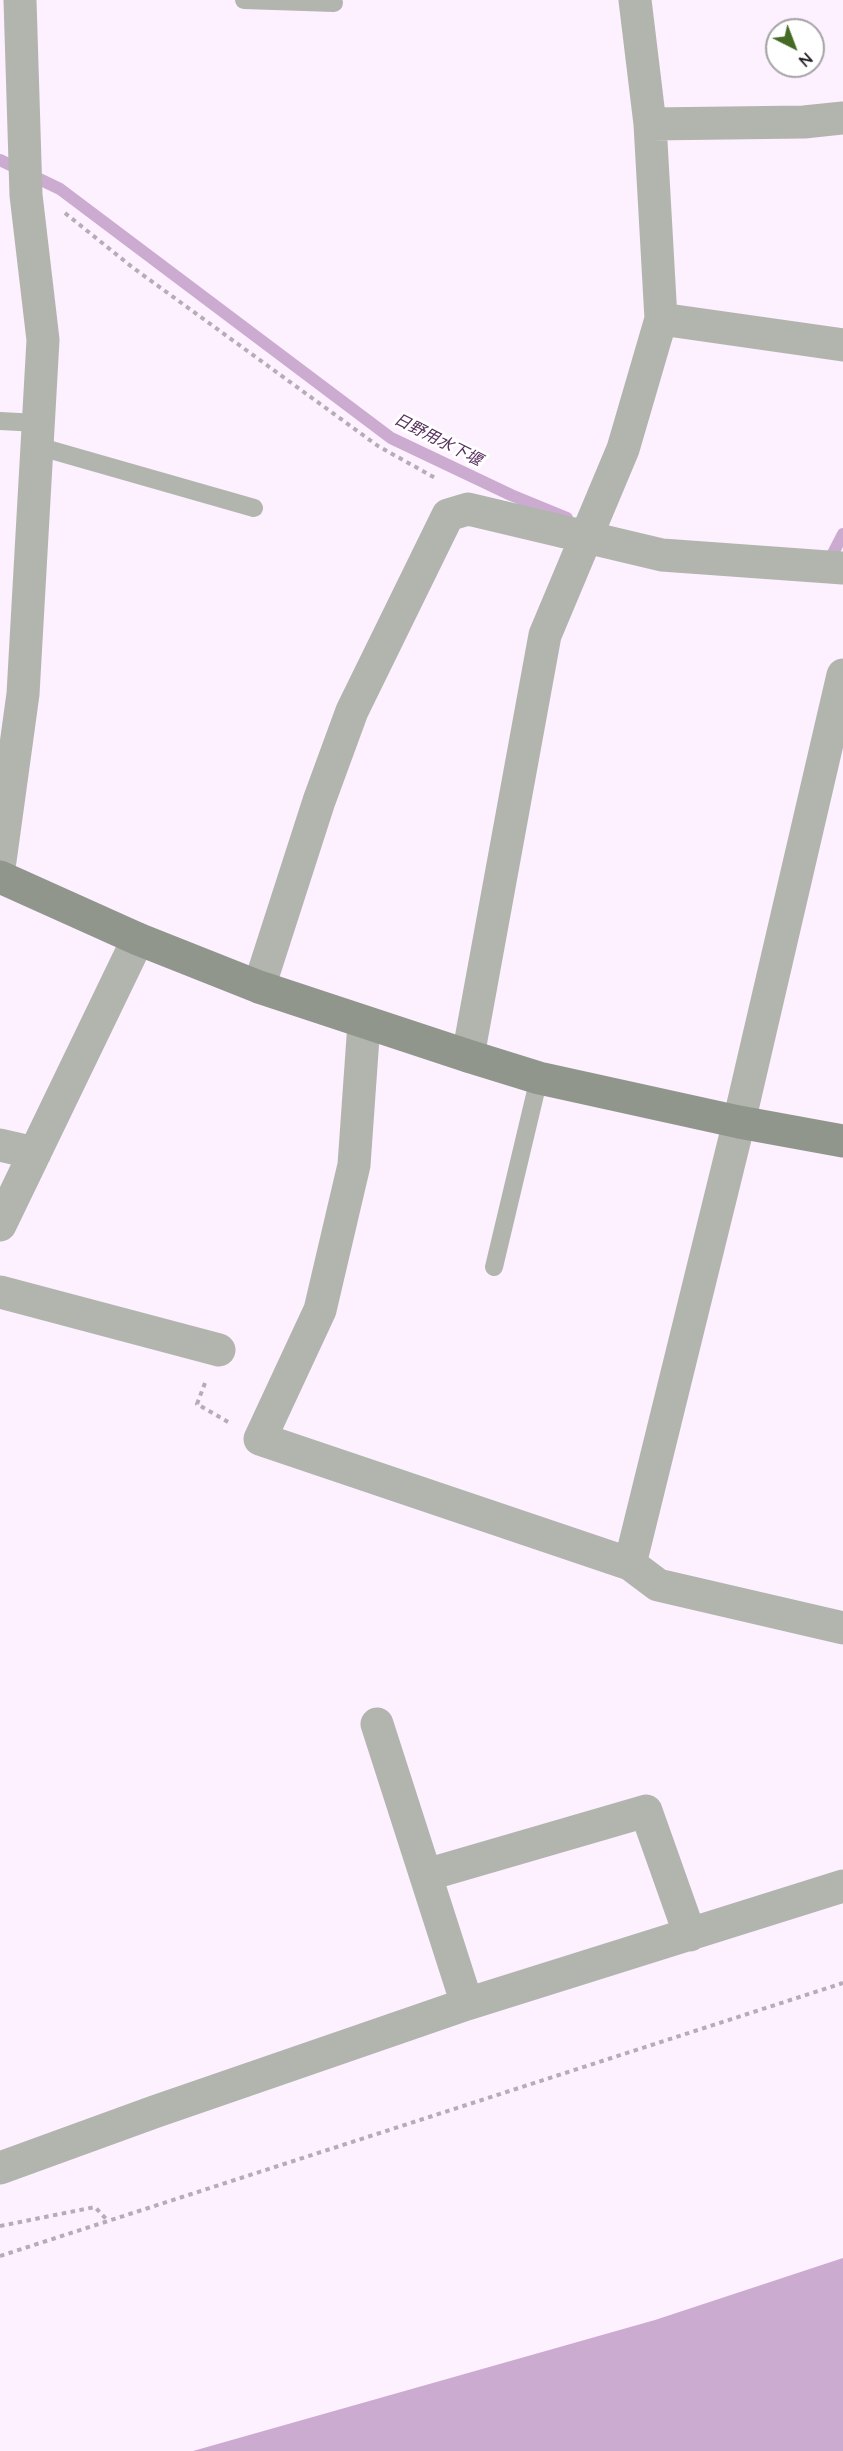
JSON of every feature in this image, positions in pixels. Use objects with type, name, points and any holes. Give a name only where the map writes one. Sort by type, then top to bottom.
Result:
[{"type":"main road","points":[[0,877],[138,939],[258,987],[468,1056],[539,1078],[739,1122],[843,1141]]},
{"type":"street","points":[[0,861],[23,694],[43,340],[18,190],[25,153],[20,0]]},
{"type":"street","points":[[468,1056],[545,635],[623,449],[661,319],[650,124],[634,0]]},
{"type":"street","points":[[650,124],[804,122],[843,118]]},
{"type":"street","points":[[661,319],[843,345]]},
{"type":"street","points":[[258,987],[352,711],[448,515],[468,509],[587,535],[662,555],[843,568]]},
{"type":"street","points":[[630,1564],[739,1122],[843,675]]},
{"type":"street","points":[[0,1225],[138,939]]},
{"type":"street","points":[[364,1023],[354,1165],[320,1310],[260,1439],[630,1564],[658,1585],[843,1628]]},
{"type":"street","points":[[0,1145],[35,1153]]},
{"type":"street","points":[[0,1292],[219,1350]]},
{"type":"street","points":[[377,1724],[467,2004]]},
{"type":"street","points":[[426,1875],[646,1811],[690,1935]]},
{"type":"street","points":[[0,2168],[154,2112],[467,2004],[843,1886]]},
{"type":"lane","points":[[244,0],[334,3]]},
{"type":"lane","points":[[0,420],[254,508]]},
{"type":"lane","points":[[494,1267],[539,1078]]},
{"type":"path","points":[[18,190],[55,205],[132,267],[378,446],[439,481]]},
{"type":"path","points":[[219,1350],[196,1404],[260,1439]]},
{"type":"path","points":[[0,2256],[843,1983]]},
{"type":"path","points":[[0,2226],[95,2207],[108,2221]]},
{"type":"shaded area","points":[[843,2258],[843,2451],[193,2451],[655,2320]]},
{"type":"waterway","name":"日野用水下堰","points":[[0,160],[60,189],[391,438],[511,495],[567,518]]},
{"type":"waterway","name":"日野用水下堰","points":[[828,563],[843,534]]}]
